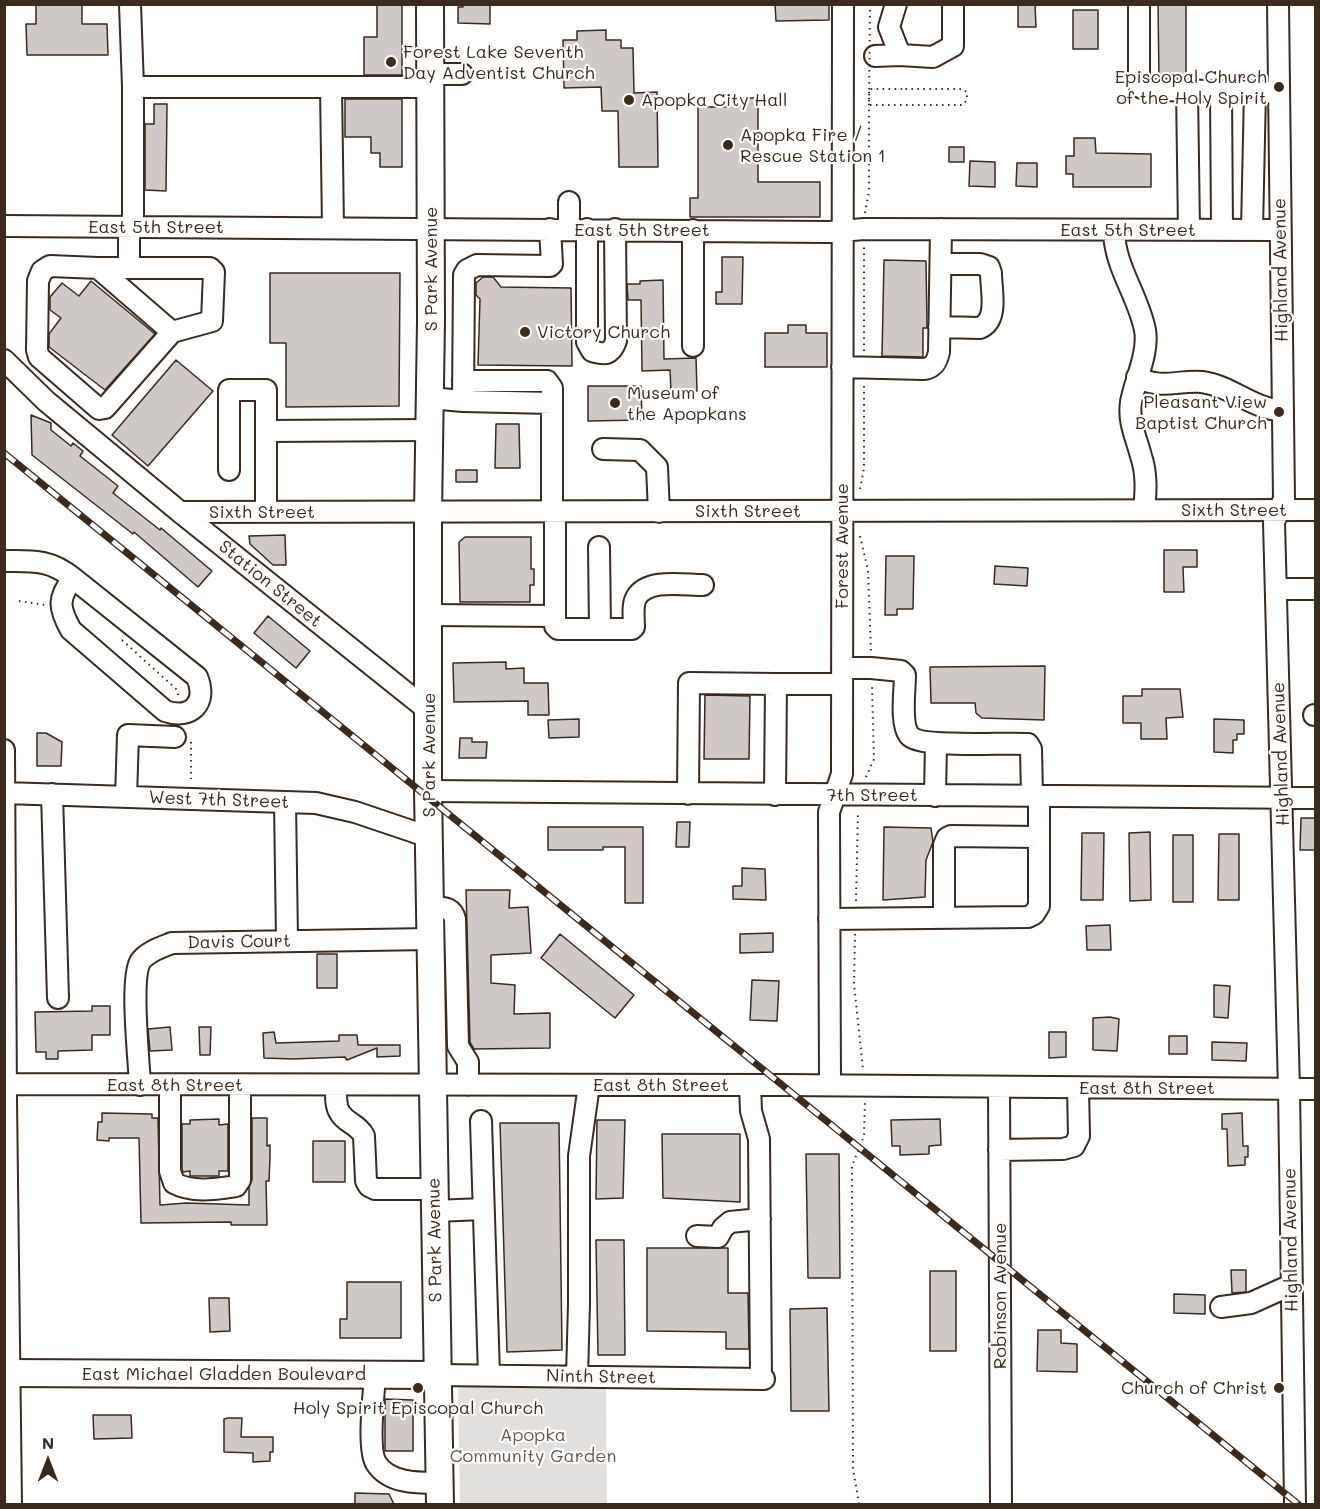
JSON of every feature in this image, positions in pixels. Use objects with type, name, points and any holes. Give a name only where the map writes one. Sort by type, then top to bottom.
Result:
[{"type":"main road","name":"S Park Avenue","points":[[430,4],[428,791],[430,906],[439,954],[431,1011],[440,1494]]},
{"type":"main road","name":"East Michael Gladden Boulevard","points":[[7,1373],[438,1375]]},
{"type":"street","points":[[129,268],[133,87],[130,4]]},
{"type":"street","name":"Forest Avenue","points":[[830,1085],[829,812],[842,774],[842,676],[850,511],[842,367],[843,4]]},
{"type":"street","points":[[897,4],[889,27],[900,55]]},
{"type":"street","points":[[843,55],[933,57],[953,46],[953,4]]},
{"type":"street","points":[[1139,4],[1139,85],[1142,88],[1279,92]]},
{"type":"street","name":"Highland Avenue","points":[[1278,4],[1284,499],[1274,522],[1289,1089],[1295,1504]]},
{"type":"street","points":[[133,87],[331,87],[430,81],[462,74]]},
{"type":"street","points":[[331,87],[333,228]]},
{"type":"street","points":[[1187,90],[1189,230]]},
{"type":"street","points":[[1221,91],[1222,230]]},
{"type":"street","points":[[1252,230],[1255,91]]},
{"type":"street","points":[[569,202],[569,229],[586,342],[592,351],[600,353],[613,350],[616,341],[615,230]]},
{"type":"street","name":"East 5th Street","points":[[4,226],[615,230],[1280,230]]},
{"type":"street","points":[[463,391],[464,275],[467,270],[477,265],[550,266],[569,229]]},
{"type":"street","points":[[842,367],[929,369],[937,360],[941,229]]},
{"type":"street","points":[[693,230],[693,346]]},
{"type":"street","points":[[1114,230],[1114,246],[1120,266],[1142,318],[1145,333],[1130,418],[1142,456],[1146,482],[1144,510]]},
{"type":"street","points":[[939,327],[980,328],[986,325],[992,317],[989,267],[980,264],[941,264]]},
{"type":"street","points":[[50,267],[129,268],[210,268],[214,272],[212,321],[172,332],[105,408],[99,409],[39,357],[37,350],[38,282],[42,271],[50,267]]},
{"type":"street","points":[[98,268],[172,332]]},
{"type":"street","name":"Station Street","points":[[4,360],[46,401],[180,512],[429,711]]},
{"type":"street","points":[[1137,377],[1147,382],[1163,385],[1204,382],[1233,392],[1265,408],[1283,411]]},
{"type":"street","points":[[46,401],[64,380]]},
{"type":"street","points":[[430,398],[463,391],[547,381],[552,388],[555,626],[558,629],[632,628],[636,597],[643,590],[653,585],[703,585]]},
{"type":"street","points":[[229,470],[229,390],[266,390],[266,512]]},
{"type":"street","points":[[266,431],[429,430]]},
{"type":"street","points":[[603,449],[640,450],[649,457],[657,467],[659,512]]},
{"type":"street","name":"Sixth Street","points":[[180,512],[1316,510]]},
{"type":"street","points":[[599,547],[600,628]]},
{"type":"street","points":[[4,561],[46,563],[60,567],[196,677],[201,688],[200,699],[196,707],[185,713],[174,714],[165,711],[71,630],[64,617],[61,598],[63,591],[73,578]]},
{"type":"street","points":[[1276,590],[1316,589]]},
{"type":"street","points":[[428,615],[555,616]]},
{"type":"street","points":[[688,794],[689,683],[776,684],[842,676],[871,668],[896,669],[905,675],[904,724],[910,736],[919,741],[936,743],[1028,744],[1031,749],[1040,837],[1039,906],[1034,914],[1028,917],[829,919]]},
{"type":"street","points":[[775,795],[776,684]]},
{"type":"street","points":[[126,797],[128,735],[176,736]]},
{"type":"street","points":[[935,796],[936,743]]},
{"type":"street","points":[[4,750],[7,1373],[11,1504]]},
{"type":"street","name":"7th Street","points":[[428,791],[1316,798]]},
{"type":"street","name":"West 7th Street","points":[[5,793],[316,803],[355,812],[429,837]]},
{"type":"street","points":[[52,794],[57,998]]},
{"type":"street","points":[[285,802],[287,941]]},
{"type":"street","points":[[944,918],[944,845],[946,838],[951,836],[1040,837]]},
{"type":"street","points":[[430,906],[448,908],[453,912],[439,954],[457,1010],[458,1046],[468,1062],[468,1084]]},
{"type":"street","name":"Davis Court","points":[[140,1085],[135,981],[140,962],[149,953],[172,943],[287,941],[439,954]]},
{"type":"street","points":[[431,1011],[457,1010]]},
{"type":"street","name":"East 8th Street","points":[[5,1084],[750,1084],[1316,1089]]},
{"type":"street","points":[[577,1376],[579,1156],[589,1084]]},
{"type":"street","points":[[697,1236],[718,1237],[730,1222],[760,1219],[759,1139],[751,1111],[750,1084]]},
{"type":"street","points":[[170,1085],[170,1172],[174,1183],[183,1188],[215,1190],[236,1185],[240,1180],[240,1085]]},
{"type":"street","points":[[336,1085],[338,1111],[342,1117],[361,1130],[364,1136],[366,1181],[369,1186],[483,1209]]},
{"type":"street","name":"Robinson Avenue","points":[[999,1087],[1001,1504]]},
{"type":"street","points":[[999,1150],[1063,1149],[1074,1146],[1079,1136],[1078,1088]]},
{"type":"street","points":[[481,1121],[489,1376]]},
{"type":"street","name":"Ninth Street","points":[[438,1375],[763,1379],[760,1219]]},
{"type":"street","points":[[1221,1307],[1251,1303],[1291,1285]]},
{"type":"street","points":[[375,1374],[372,1437],[375,1462],[385,1472],[401,1481],[440,1494]]},
{"type":"path","points":[[859,1504],[853,1468],[852,1166],[864,1136],[865,1085],[854,984],[859,796],[874,759],[868,570],[860,534],[850,511],[864,468],[864,229],[869,191],[869,89],[904,89],[962,89],[967,92],[967,100],[962,105],[869,105],[870,4]]},
{"type":"green space","name":"Apopka Community Garden","points":[[606,1386],[607,1504],[460,1504],[458,1387]]},
{"type":"building","points":[[36,4],[82,4],[82,24],[107,24],[108,55],[27,55],[26,24],[36,24]]},
{"type":"building","points":[[377,4],[402,4],[402,75],[364,75],[364,37],[377,37]]},
{"type":"building","points":[[463,4],[490,4],[490,24],[458,23],[458,7],[463,7]]},
{"type":"building","points":[[775,4],[829,4],[829,20],[776,21]]},
{"type":"building","points":[[1018,4],[1035,4],[1036,27],[1018,27]]},
{"type":"building","points":[[1158,4],[1186,4],[1186,78],[1159,78]]},
{"type":"building","points":[[1073,10],[1098,10],[1098,49],[1073,49]]},
{"type":"building","name":"Apopka City Hall","points":[[606,30],[606,40],[621,40],[621,48],[633,48],[634,93],[657,92],[658,167],[619,167],[618,111],[602,111],[601,87],[564,88],[563,40],[577,40],[577,31]]},
{"type":"building","name":"Apopka Fire / Rescue Station 1","points":[[730,98],[758,98],[758,182],[820,182],[820,217],[690,217],[690,198],[698,198],[698,107],[730,107]]},
{"type":"building","points":[[345,99],[402,99],[402,167],[380,167],[380,153],[371,153],[371,137],[345,137]]},
{"type":"building","points":[[154,104],[167,104],[166,191],[145,190],[145,124],[154,124]]},
{"type":"building","points":[[1074,138],[1095,138],[1096,153],[1151,154],[1151,187],[1073,187],[1073,174],[1066,174],[1066,156],[1074,156]]},
{"type":"building","points":[[949,147],[964,147],[964,162],[949,162]]},
{"type":"building","points":[[970,161],[995,162],[995,187],[969,186]]},
{"type":"building","points":[[1017,163],[1037,163],[1037,187],[1016,186]]},
{"type":"building","points":[[722,257],[743,257],[742,304],[716,304],[716,292],[722,292]]},
{"type":"building","points":[[884,260],[926,261],[927,328],[923,328],[923,357],[882,356]]},
{"type":"building","points":[[270,273],[400,273],[399,406],[286,407],[286,343],[270,343]]},
{"type":"building","name":"Victory Church","points":[[483,277],[493,277],[501,287],[571,288],[572,366],[478,365],[480,299],[476,295],[476,283]]},
{"type":"building","points":[[663,280],[664,359],[696,358],[697,391],[671,392],[670,370],[642,371],[641,300],[628,300],[627,284]]},
{"type":"building","points":[[91,281],[155,334],[105,390],[49,347],[49,334],[61,318],[50,310],[50,297],[62,283],[79,296]]},
{"type":"building","points":[[788,325],[806,325],[806,333],[827,333],[827,367],[765,367],[765,333],[788,333]]},
{"type":"building","points":[[176,360],[213,391],[148,466],[112,435]]},
{"type":"building","name":"Museum of the Apopkans","points":[[588,386],[641,386],[642,420],[588,421]]},
{"type":"building","points":[[31,415],[51,423],[51,430],[71,446],[73,443],[83,451],[80,456],[118,486],[113,493],[160,530],[161,528],[212,571],[198,587],[134,532],[133,534],[32,455]]},
{"type":"building","points":[[496,424],[519,424],[520,468],[495,468]]},
{"type":"building","points":[[456,470],[477,470],[477,482],[456,482]]},
{"type":"building","points":[[285,535],[286,565],[273,565],[250,544],[249,536]]},
{"type":"building","points":[[465,537],[531,537],[531,569],[534,569],[534,585],[530,585],[530,602],[460,602],[459,542]]},
{"type":"building","points":[[1164,550],[1197,550],[1197,567],[1183,567],[1184,592],[1164,592]]},
{"type":"building","points":[[886,556],[914,556],[913,609],[897,609],[897,615],[885,615]]},
{"type":"building","points":[[995,566],[1028,568],[1027,586],[994,584]]},
{"type":"building","points":[[268,616],[310,651],[296,668],[254,633]]},
{"type":"building","points":[[506,662],[506,669],[524,668],[524,683],[548,683],[549,715],[528,715],[528,701],[454,702],[453,663]]},
{"type":"building","points":[[1045,666],[1044,720],[982,718],[976,713],[975,703],[931,703],[930,667]]},
{"type":"building","points":[[1142,689],[1180,689],[1183,717],[1166,718],[1167,739],[1141,739],[1141,723],[1123,723],[1123,696],[1142,696]]},
{"type":"building","points":[[705,695],[750,696],[749,759],[704,759]]},
{"type":"building","points":[[579,719],[579,737],[549,738],[548,720]]},
{"type":"building","points":[[1214,719],[1244,720],[1244,734],[1237,734],[1237,740],[1233,740],[1233,753],[1214,752]]},
{"type":"building","points":[[37,733],[46,733],[62,742],[61,766],[37,766]]},
{"type":"building","points":[[460,738],[472,738],[472,742],[487,742],[486,758],[459,758]]},
{"type":"building","points":[[1301,818],[1316,818],[1316,850],[1300,850]]},
{"type":"building","points":[[677,822],[690,822],[689,847],[676,847]]},
{"type":"building","points":[[548,827],[643,827],[643,903],[625,903],[625,847],[603,847],[603,850],[548,850]]},
{"type":"building","points":[[884,827],[931,828],[933,842],[926,860],[925,897],[883,900]]},
{"type":"building","points":[[1150,832],[1151,900],[1130,901],[1129,833]]},
{"type":"building","points":[[1082,833],[1104,833],[1103,900],[1081,900]]},
{"type":"building","points":[[1219,834],[1239,834],[1239,900],[1218,900]]},
{"type":"building","points":[[1173,835],[1193,835],[1193,902],[1173,902]]},
{"type":"building","points":[[742,868],[765,869],[766,900],[733,899],[733,886],[742,886]]},
{"type":"building","points":[[466,890],[510,890],[509,908],[528,907],[531,953],[491,955],[491,983],[515,985],[514,1014],[550,1013],[550,1048],[474,1049],[470,1042]]},
{"type":"building","points":[[1110,925],[1111,950],[1087,950],[1086,926]]},
{"type":"building","points":[[773,933],[773,952],[740,953],[740,934]]},
{"type":"building","points":[[560,934],[634,995],[615,1018],[541,958]]},
{"type":"building","points":[[317,954],[337,954],[337,988],[317,988]]},
{"type":"building","points":[[752,980],[779,981],[777,1021],[750,1020]]},
{"type":"building","points":[[1214,985],[1230,986],[1228,1018],[1214,1017]]},
{"type":"building","points":[[92,1006],[110,1006],[110,1035],[92,1035],[92,1050],[58,1051],[58,1059],[46,1059],[46,1052],[36,1052],[35,1012],[92,1011]]},
{"type":"building","points":[[1093,1018],[1119,1019],[1117,1051],[1093,1050]]},
{"type":"building","points":[[170,1027],[172,1050],[150,1051],[148,1029]]},
{"type":"building","points":[[199,1027],[211,1027],[210,1055],[200,1055]]},
{"type":"building","points":[[274,1032],[276,1043],[339,1041],[339,1035],[357,1035],[358,1045],[400,1045],[400,1056],[377,1057],[377,1048],[347,1060],[345,1057],[264,1058],[263,1033]]},
{"type":"building","points":[[1049,1032],[1066,1032],[1066,1057],[1049,1058]]},
{"type":"building","points":[[1169,1036],[1187,1036],[1187,1054],[1169,1054]]},
{"type":"building","points":[[1212,1042],[1247,1043],[1246,1061],[1212,1060]]},
{"type":"building","points":[[102,1113],[152,1114],[152,1118],[158,1118],[160,1205],[186,1203],[249,1205],[249,1187],[252,1180],[252,1118],[267,1118],[267,1146],[270,1145],[270,1157],[269,1181],[266,1181],[267,1225],[231,1225],[231,1222],[141,1223],[139,1138],[97,1140],[98,1122],[102,1122]]},
{"type":"building","points":[[1242,1113],[1243,1146],[1248,1146],[1248,1157],[1245,1157],[1245,1165],[1228,1166],[1227,1129],[1222,1129],[1222,1114]]},
{"type":"building","points":[[219,1119],[219,1125],[228,1124],[228,1171],[219,1171],[219,1176],[190,1176],[190,1171],[183,1172],[182,1124],[190,1124],[190,1120]]},
{"type":"building","points":[[940,1119],[941,1145],[929,1146],[929,1154],[900,1155],[900,1146],[892,1146],[891,1120]]},
{"type":"building","points":[[597,1120],[625,1120],[623,1198],[596,1199]]},
{"type":"building","points":[[500,1123],[559,1123],[562,1350],[507,1352]]},
{"type":"building","points":[[662,1134],[740,1134],[740,1202],[663,1198]]},
{"type":"building","points":[[313,1141],[345,1141],[345,1182],[313,1182]]},
{"type":"building","points":[[806,1154],[839,1154],[840,1278],[808,1278]]},
{"type":"building","points":[[596,1240],[624,1240],[625,1355],[598,1355]]},
{"type":"building","points":[[647,1248],[728,1248],[728,1293],[748,1293],[749,1349],[726,1349],[726,1332],[647,1331]]},
{"type":"building","points":[[1231,1270],[1246,1270],[1246,1292],[1232,1293]]},
{"type":"building","points":[[930,1271],[956,1271],[956,1351],[930,1351]]},
{"type":"building","points":[[347,1282],[401,1282],[401,1338],[340,1338],[340,1319],[347,1319]]},
{"type":"building","points":[[1174,1294],[1205,1295],[1205,1314],[1174,1313]]},
{"type":"building","points":[[209,1298],[229,1298],[230,1331],[210,1332]]},
{"type":"building","points":[[827,1308],[829,1411],[791,1411],[790,1309]]},
{"type":"building","points":[[1038,1330],[1061,1330],[1061,1343],[1077,1344],[1077,1372],[1037,1371]]},
{"type":"building","points":[[385,1399],[413,1400],[413,1451],[385,1451]]},
{"type":"building","points":[[93,1415],[131,1415],[132,1438],[94,1439]]},
{"type":"building","points":[[242,1418],[241,1437],[273,1437],[273,1452],[270,1452],[270,1461],[253,1462],[253,1453],[224,1452],[224,1419]]},
{"type":"building","points":[[355,1493],[389,1494],[394,1504],[355,1504]]},
{"type":"railway","points":[[4,453],[1298,1504]]},
{"type":"place","name":"Forest Lake Seventh Day Adventist Church","points":[[391,62]]},
{"type":"place","name":"Episcopal Church of the Holy Spirit","points":[[1279,87]]},
{"type":"place","name":"Apopka City Hall","points":[[629,100]]},
{"type":"place","name":"Apopka Fire / Rescue Station 1","points":[[728,145]]},
{"type":"place","name":"Victory Church","points":[[525,332]]},
{"type":"place","name":"Museum of the Apopkans","points":[[615,403]]},
{"type":"place","name":"Pleasant View Baptist Church","points":[[1279,412]]},
{"type":"place","name":"Holy Spirit Episcopal Church","points":[[418,1388]]},
{"type":"place","name":"Church of Christ","points":[[1279,1388]]}]
